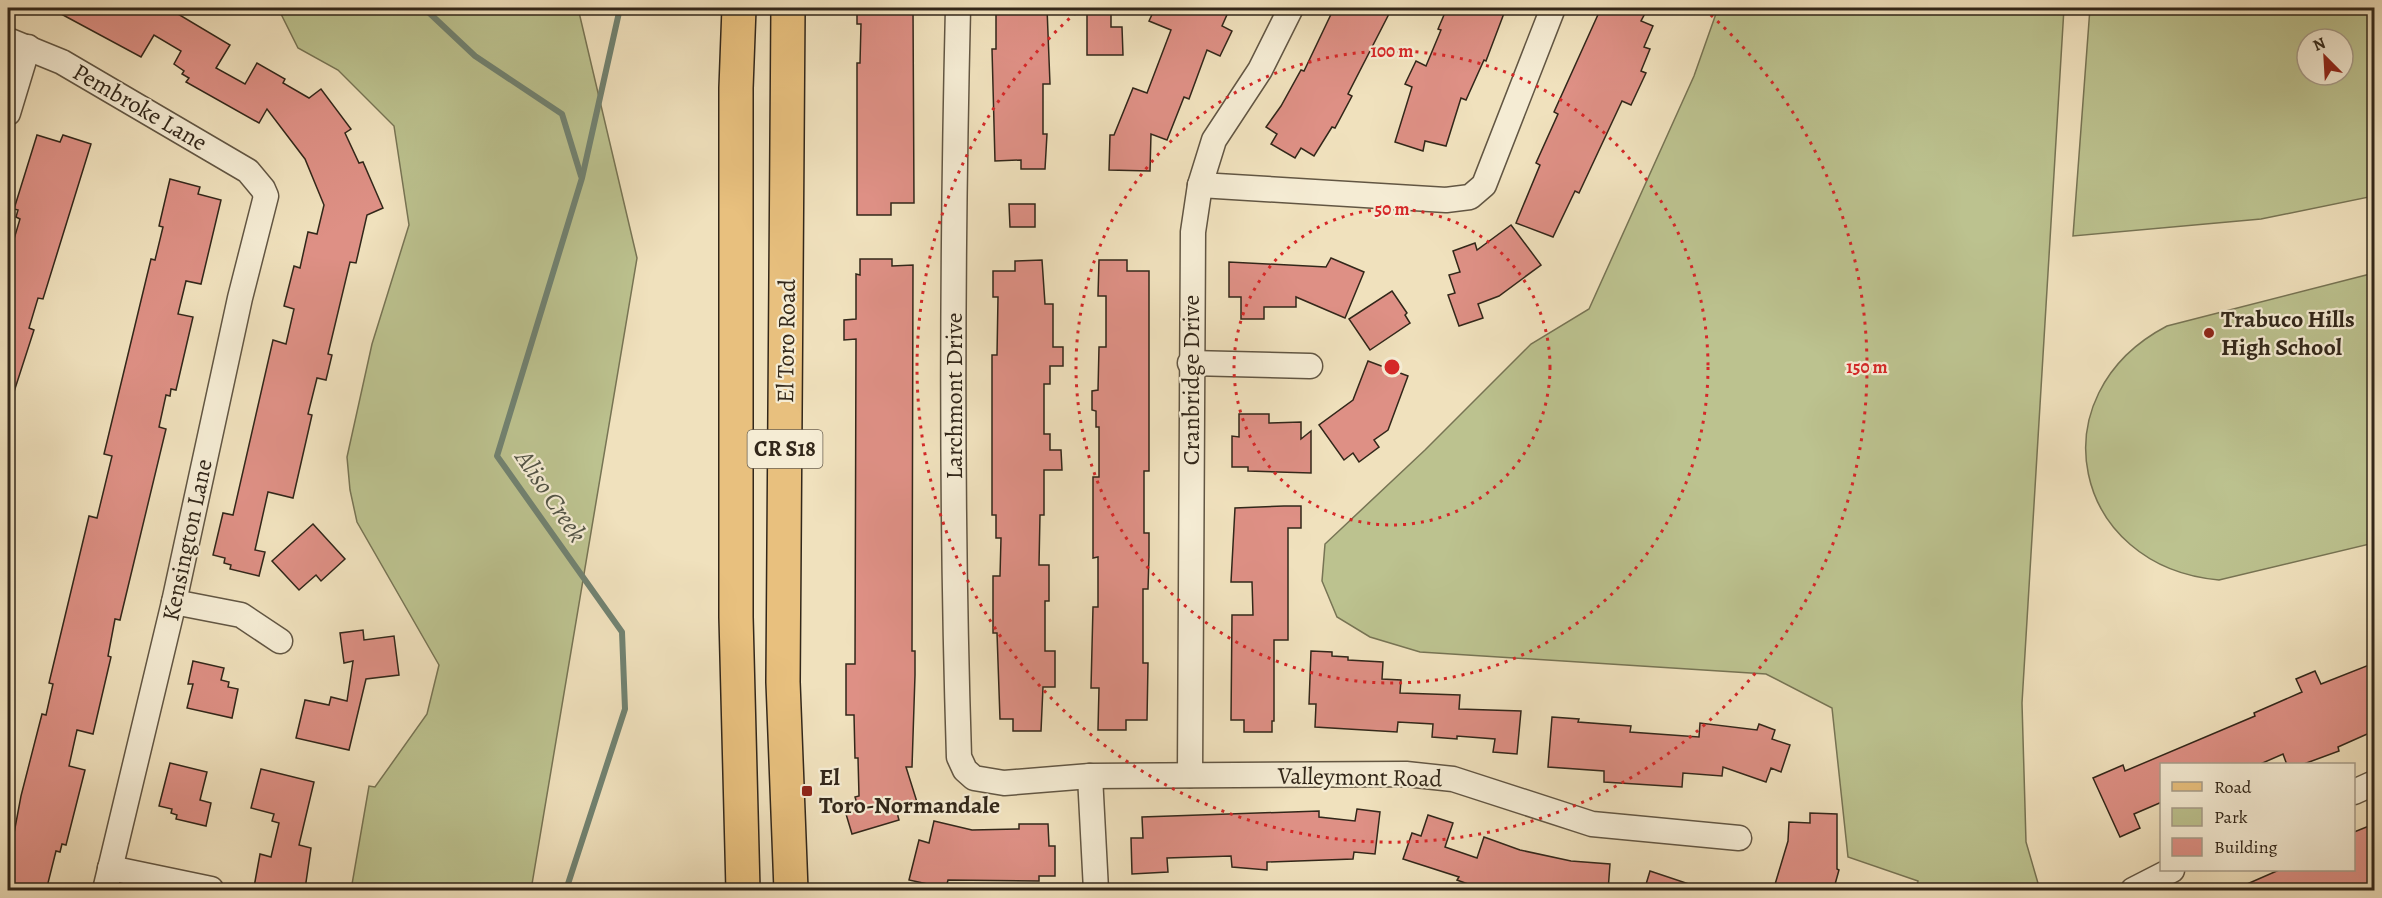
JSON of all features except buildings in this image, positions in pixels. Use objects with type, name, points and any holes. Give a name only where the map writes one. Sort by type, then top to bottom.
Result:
[{"type":"main road","name":"El Toro Road","points":[[739,8],[736,88],[736,617],[743,891]]},
{"type":"main road","name":"El Toro Road","points":[[788,8],[783,681],[792,891]]},
{"type":"street","name":"Larchmont Drive","points":[[958,8],[954,176],[955,626],[959,757],[965,770],[974,778]]},
{"type":"street","name":"Cranbridge Drive","points":[[1190,775],[1190,363],[1193,232],[1200,185],[1214,140],[1260,70],[1291,8]]},
{"type":"street","points":[[1200,185],[1446,200],[1470,197],[1484,185],[1553,8]]},
{"type":"street","points":[[8,113],[18,43]]},
{"type":"street","name":"Pembroke Lane","points":[[18,43],[88,76],[248,171],[263,189]]},
{"type":"street","name":"Kensington Lane","points":[[107,879],[174,602],[240,298],[266,204],[263,189]]},
{"type":"street","points":[[1190,363],[1310,366]]},
{"type":"street","points":[[174,602],[241,615],[280,641]]},
{"type":"street","name":"Valleymont Road","points":[[974,778],[1004,783],[1090,776],[1406,774],[1453,779],[1592,824],[1739,838]]},
{"type":"street","points":[[1090,776],[1096,891]]},
{"type":"street","points":[[2355,792],[2374,783]]},
{"type":"street","points":[[2133,891],[2170,871]]},
{"type":"street","points":[[107,879],[211,889]]},
{"type":"green space","points":[[278,8],[578,8],[637,258],[531,890],[351,890],[369,786],[375,787],[427,714],[439,665],[357,522],[350,490],[347,457],[372,344],[409,225],[394,126],[338,70],[298,48]]},
{"type":"green space","points":[[1718,8],[2064,8],[2022,703],[2026,842],[2040,890],[1916,890],[1918,881],[1848,857],[1832,708],[1766,674],[1420,652],[1370,637],[1337,617],[1322,581],[1325,544],[1425,450],[1531,344],[1589,309],[1694,76]]},
{"type":"green space","points":[[2090,8],[2374,8],[2374,196],[2261,219],[2073,236]]},
{"type":"green space","points":[[2374,273],[2374,543],[2219,580],[2169,568],[2130,545],[2103,512],[2088,474],[2087,433],[2099,393],[2125,356],[2167,326]]},
{"type":"waterway","points":[[424,8],[475,56],[562,114],[581,176]]},
{"type":"waterway","name":"Aliso Creek","points":[[566,890],[625,709],[622,632],[497,456],[582,178],[620,8]]},
{"type":"place","name":"Trabuco Hills High School","points":[[2209,333]]},
{"type":"place","name":"El Toro-Normandale","points":[[807,791]]}]
